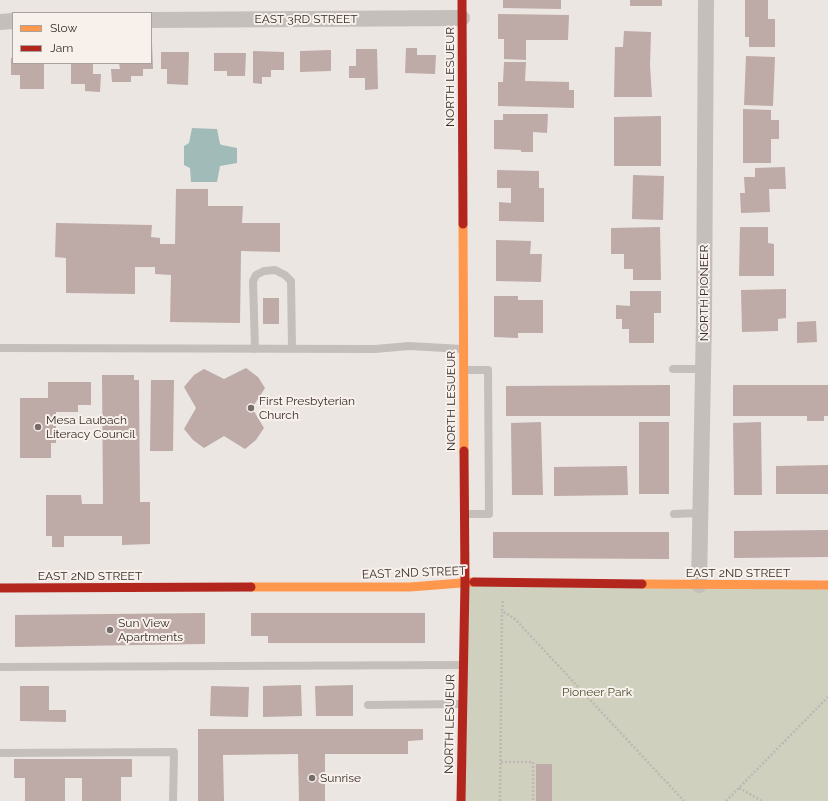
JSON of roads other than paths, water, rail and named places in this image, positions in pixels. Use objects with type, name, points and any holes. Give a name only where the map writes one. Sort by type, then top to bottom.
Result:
[{"type":"street","name":"NORTH LESUEUR","points":[[461,801],[465,582],[462,0]]},
{"type":"street","name":"NORTH PIONEER","points":[[699,585],[704,369],[706,0]]},
{"type":"street","name":"EAST 3RD STREET","points":[[152,20],[462,18]]},
{"type":"street","points":[[0,22],[12,21]]},
{"type":"street","name":"EAST 2ND STREET","points":[[0,588],[410,587],[465,582],[828,585]]},
{"type":"lane","points":[[255,349],[253,281],[256,276],[264,270],[275,270],[291,282],[292,349]]},
{"type":"lane","points":[[0,348],[375,349],[409,346],[463,349]]},
{"type":"lane","points":[[673,369],[704,369]]},
{"type":"lane","points":[[463,370],[488,370],[489,514],[464,514]]},
{"type":"lane","points":[[674,514],[701,513]]},
{"type":"lane","points":[[0,667],[463,664]]},
{"type":"lane","points":[[368,705],[462,704]]},
{"type":"lane","points":[[0,753],[174,752],[173,801]]},
{"type":"water","points":[[192,128],[217,129],[220,144],[237,148],[237,163],[220,166],[217,182],[191,182],[190,168],[184,165],[184,146],[189,143]]},
{"type":"place","name":"First Presbyterian Church","points":[[251,408]]},
{"type":"place","name":"Mesa Laubach Literacy Council","points":[[38,427]]},
{"type":"place","name":"Sun View Apartments","points":[[110,630]]},
{"type":"place","name":"Sunrise","points":[[312,778]]},
{"type":"park label","name":"Pioneer Park","points":[[597,692]]}]
